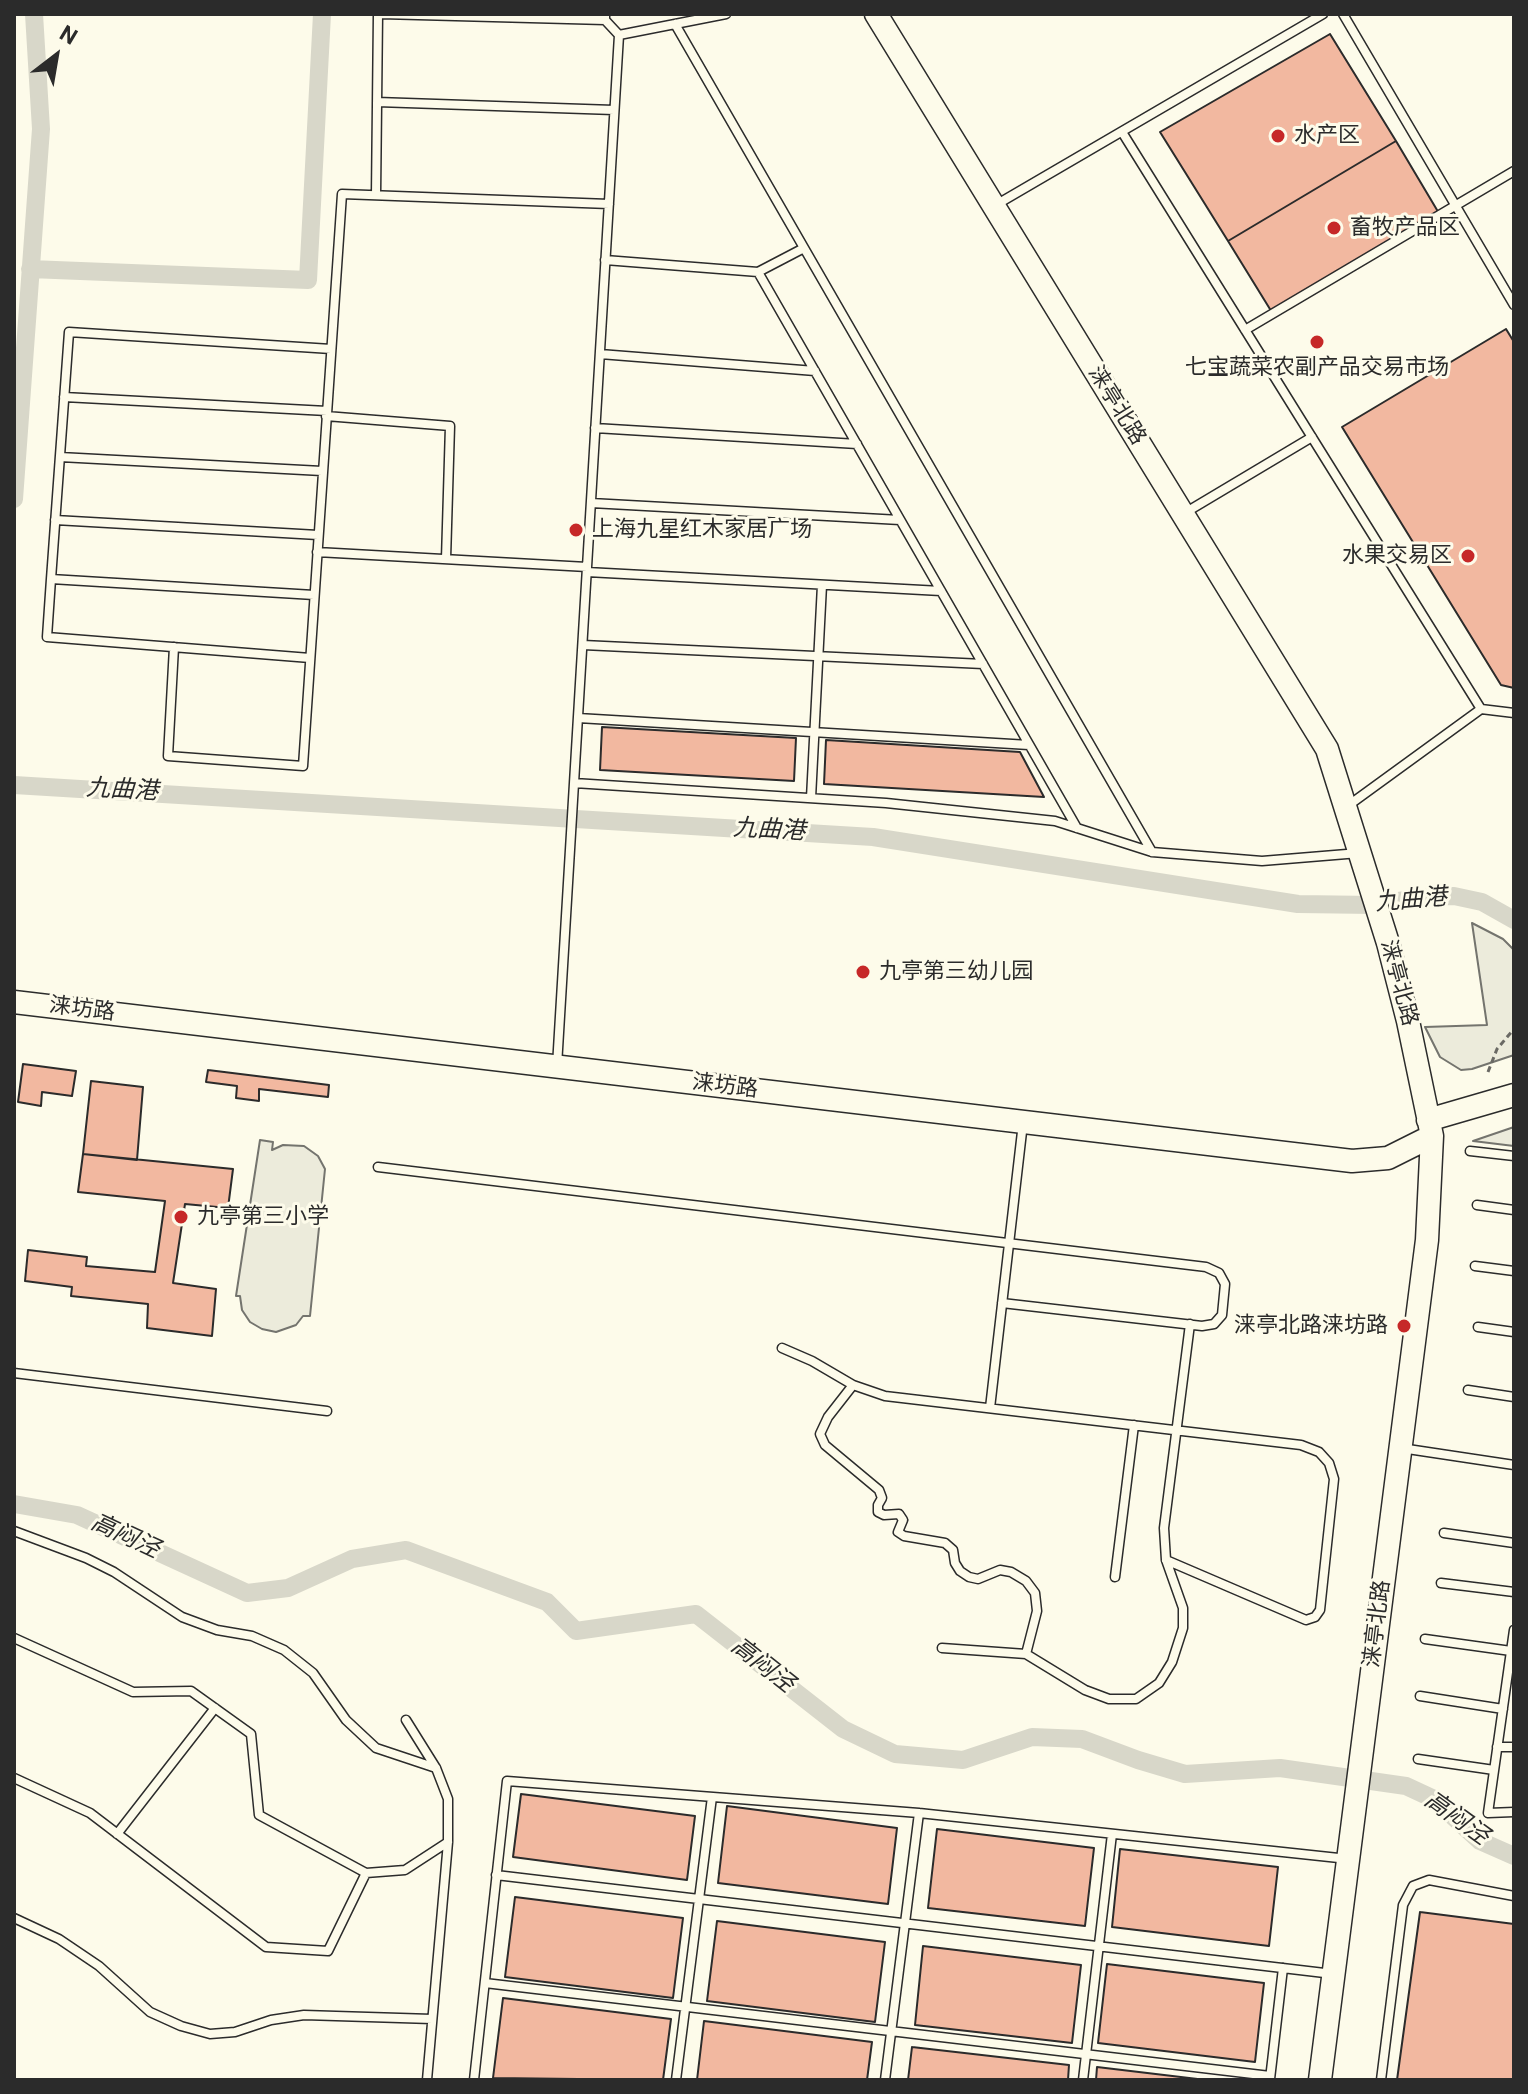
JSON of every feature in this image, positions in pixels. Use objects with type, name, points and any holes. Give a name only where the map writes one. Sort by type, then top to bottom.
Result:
[{"type":"street","name":"涞亭北路","points":[[876,14],[1327,749],[1388,943],[1408,1021],[1430,1128],[1427,1240],[1320,2080]]},
{"type":"street","name":"涞坊路","points":[[18,1002],[1352,1161],[1388,1158],[1430,1128],[1514,1095]]},
{"type":"lane","points":[[376,195],[380,14],[605,17],[619,35],[557,1067]]},
{"type":"lane","points":[[619,35],[726,14]]},
{"type":"lane","points":[[994,207],[1323,14]]},
{"type":"lane","points":[[1343,14],[1514,305]]},
{"type":"lane","points":[[675,24],[1152,852]]},
{"type":"lane","points":[[377,102],[614,110]]},
{"type":"lane","points":[[1122,132],[1481,709]]},
{"type":"lane","points":[[1245,330],[1514,171]]},
{"type":"lane","points":[[174,647],[168,756],[303,766],[342,194],[609,204]]},
{"type":"lane","points":[[605,260],[758,272],[804,248]]},
{"type":"lane","points":[[758,272],[1077,828]]},
{"type":"lane","points":[[310,658],[47,637],[69,332],[331,349]]},
{"type":"lane","points":[[600,354],[815,371]]},
{"type":"lane","points":[[64,397],[326,414],[450,426],[446,559]]},
{"type":"lane","points":[[595,428],[857,444]]},
{"type":"lane","points":[[1183,515],[1312,437]]},
{"type":"lane","points":[[60,457],[322,471]]},
{"type":"lane","points":[[591,503],[900,520]]},
{"type":"lane","points":[[55,520],[318,535]]},
{"type":"lane","points":[[317,552],[941,591]]},
{"type":"lane","points":[[51,579],[314,595]]},
{"type":"lane","points":[[811,798],[822,585]]},
{"type":"lane","points":[[583,645],[983,664]]},
{"type":"lane","points":[[1345,808],[1481,709],[1514,713]]},
{"type":"lane","points":[[578,718],[1029,745]]},
{"type":"lane","points":[[574,787],[886,803],[1055,821],[1152,852],[1262,861],[1363,864]]},
{"type":"lane","points":[[990,1408],[1023,1122]]},
{"type":"lane","points":[[1470,1151],[1514,1156]]},
{"type":"lane","points":[[378,1167],[1206,1267],[1219,1273],[1225,1284],[1222,1315],[1214,1324],[1002,1303]]},
{"type":"lane","points":[[1477,1205],[1514,1210]]},
{"type":"lane","points":[[1475,1266],[1514,1271]]},
{"type":"lane","points":[[942,1648],[1026,1654],[1085,1690],[1109,1699],[1136,1699],[1159,1683],[1172,1662],[1183,1628],[1183,1608],[1166,1560],[1164,1528],[1190,1324]]},
{"type":"lane","points":[[1478,1327],[1514,1332]]},
{"type":"lane","points":[[782,1348],[853,1385],[885,1396],[1301,1445],[1319,1452],[1329,1463],[1334,1479],[1320,1610],[1315,1617],[1306,1620],[1166,1560]]},
{"type":"lane","points":[[14,1373],[327,1411]]},
{"type":"lane","points":[[853,1385],[828,1417],[820,1434],[825,1445],[879,1490],[882,1498],[878,1512],[884,1515],[899,1514],[903,1520],[898,1532],[904,1536],[945,1543],[953,1550],[960,1571],[969,1577],[978,1579],[1000,1570],[1011,1572],[1026,1581],[1035,1593],[1037,1611],[1026,1654]]},
{"type":"lane","points":[[1468,1390],[1514,1397]]},
{"type":"lane","points":[[1115,1577],[1134,1425]]},
{"type":"lane","points":[[1401,1447],[1514,1465]]},
{"type":"lane","points":[[14,1531],[114,1572],[182,1617],[217,1630],[252,1636],[284,1650],[313,1673],[346,1720],[376,1748],[436,1768]]},
{"type":"lane","points":[[1444,1533],[1514,1543]]},
{"type":"lane","points":[[1441,1583],[1514,1592]]},
{"type":"lane","points":[[1514,1630],[1511,1672],[1488,1813],[1514,1812]]},
{"type":"lane","points":[[14,1638],[133,1692],[191,1691],[251,1734],[259,1815],[366,1873],[405,1870],[448,1842]]},
{"type":"lane","points":[[1425,1639],[1511,1651]]},
{"type":"lane","points":[[1420,1696],[1503,1709]]},
{"type":"lane","points":[[117,1834],[215,1708]]},
{"type":"lane","points":[[406,1720],[436,1768],[448,1799],[448,1842],[427,2080]]},
{"type":"lane","points":[[1497,1747],[1514,1747]]},
{"type":"lane","points":[[1418,1759],[1494,1770]]},
{"type":"lane","points":[[14,1778],[90,1813],[266,1947],[328,1951],[366,1873]]},
{"type":"lane","points":[[474,2080],[507,1781],[919,1813],[1348,1860]]},
{"type":"lane","points":[[676,2080],[712,1797]]},
{"type":"lane","points":[[885,2080],[919,1813]]},
{"type":"lane","points":[[1083,2080],[1112,1834]]},
{"type":"lane","points":[[496,1875],[1334,1974]]},
{"type":"lane","points":[[1381,2080],[1403,1905],[1413,1886],[1429,1880],[1514,1896]]},
{"type":"lane","points":[[14,1918],[59,1939],[99,1966],[150,2012],[181,2026],[210,2034],[235,2032],[271,2020],[304,2015],[432,2019]]},
{"type":"lane","points":[[485,1983],[1270,2078],[1283,1968]]},
{"type":"path","points":[[1488,1072],[1497,1049],[1514,1029]]},
{"type":"shaded area","points":[[1472,923],[1503,939],[1514,950],[1514,1055],[1461,1070],[1440,1057],[1425,1027],[1487,1025]]},
{"type":"shaded area","points":[[1514,1127],[1514,1146],[1473,1141]]},
{"type":"shaded area","points":[[260,1140],[273,1142],[272,1150],[283,1145],[304,1146],[318,1156],[325,1169],[310,1316],[303,1316],[296,1325],[276,1332],[250,1322],[242,1310],[240,1296],[236,1296]]},
{"type":"building","name":"水产区","points":[[1330,34],[1396,141],[1228,241],[1160,132]]},
{"type":"building","name":"畜牧产品区","points":[[1396,141],[1440,215],[1273,314],[1228,241]]},
{"type":"building","name":"水果交易区","points":[[1506,329],[1514,342],[1514,688],[1501,685],[1342,427]]},
{"type":"building","points":[[602,727],[796,738],[794,781],[600,770]]},
{"type":"building","points":[[826,740],[1020,752],[1044,797],[824,784]]},
{"type":"building","points":[[23,1064],[76,1071],[72,1096],[42,1092],[41,1106],[18,1102]]},
{"type":"building","points":[[208,1070],[329,1085],[328,1097],[259,1089],[259,1101],[236,1098],[237,1086],[206,1082]]},
{"type":"building","points":[[91,1081],[143,1087],[137,1160],[83,1154]]},
{"type":"building","points":[[83,1154],[233,1169],[228,1208],[185,1204],[173,1283],[216,1289],[212,1336],[147,1328],[148,1304],[71,1296],[72,1287],[25,1281],[28,1250],[87,1257],[86,1266],[155,1272],[165,1201],[78,1192]]},
{"type":"building","points":[[521,1794],[695,1816],[687,1880],[513,1857]]},
{"type":"building","points":[[727,1806],[897,1828],[888,1904],[718,1883]]},
{"type":"building","points":[[937,1829],[1094,1848],[1085,1926],[928,1908]]},
{"type":"building","points":[[1120,1849],[1278,1867],[1269,1946],[1112,1927]]},
{"type":"building","points":[[515,1897],[683,1918],[673,1998],[505,1977]]},
{"type":"building","points":[[1420,1912],[1514,1924],[1514,2080],[1397,2080]]},
{"type":"building","points":[[717,1921],[885,1942],[875,2022],[707,2001]]},
{"type":"building","points":[[923,1946],[1081,1965],[1072,2043],[915,2025]]},
{"type":"building","points":[[1107,1964],[1264,1983],[1255,2062],[1098,2043]]},
{"type":"building","points":[[503,1998],[671,2019],[663,2080],[493,2078]]},
{"type":"building","points":[[704,2021],[872,2042],[867,2080],[697,2080]]},
{"type":"building","points":[[912,2047],[1069,2065],[1068,2080],[908,2080]]},
{"type":"building","points":[[1097,2067],[1206,2080],[1096,2080]]},
{"type":"waterway","points":[[14,499],[41,129],[34,14]]},
{"type":"waterway","points":[[30,269],[308,280],[322,14]]},
{"type":"waterway","name":"九曲港","points":[[14,785],[873,837],[1298,904],[1374,905],[1454,896],[1482,902],[1514,920]]},
{"type":"waterway","name":"高闷泾","points":[[14,1504],[77,1515],[247,1593],[288,1588],[352,1559],[406,1550],[547,1602],[576,1631],[696,1614],[843,1729],[895,1754],[963,1760],[1032,1737],[1082,1739],[1185,1774],[1280,1768],[1406,1786],[1434,1799],[1480,1841],[1514,1856]]},
{"type":"place","name":"水产区","points":[[1278,136]]},
{"type":"place","name":"畜牧产品区","points":[[1334,228]]},
{"type":"place","name":"七宝蔬菜农副产品交易市场","points":[[1317,342]]},
{"type":"place","name":"上海九星红木家居广场","points":[[576,530]]},
{"type":"place","name":"水果交易区","points":[[1468,556]]},
{"type":"place","name":"九亭第三幼儿园","points":[[863,972]]},
{"type":"place","name":"九亭第三小学","points":[[181,1217]]},
{"type":"place","name":"涞亭北路涞坊路","points":[[1404,1326]]}]
